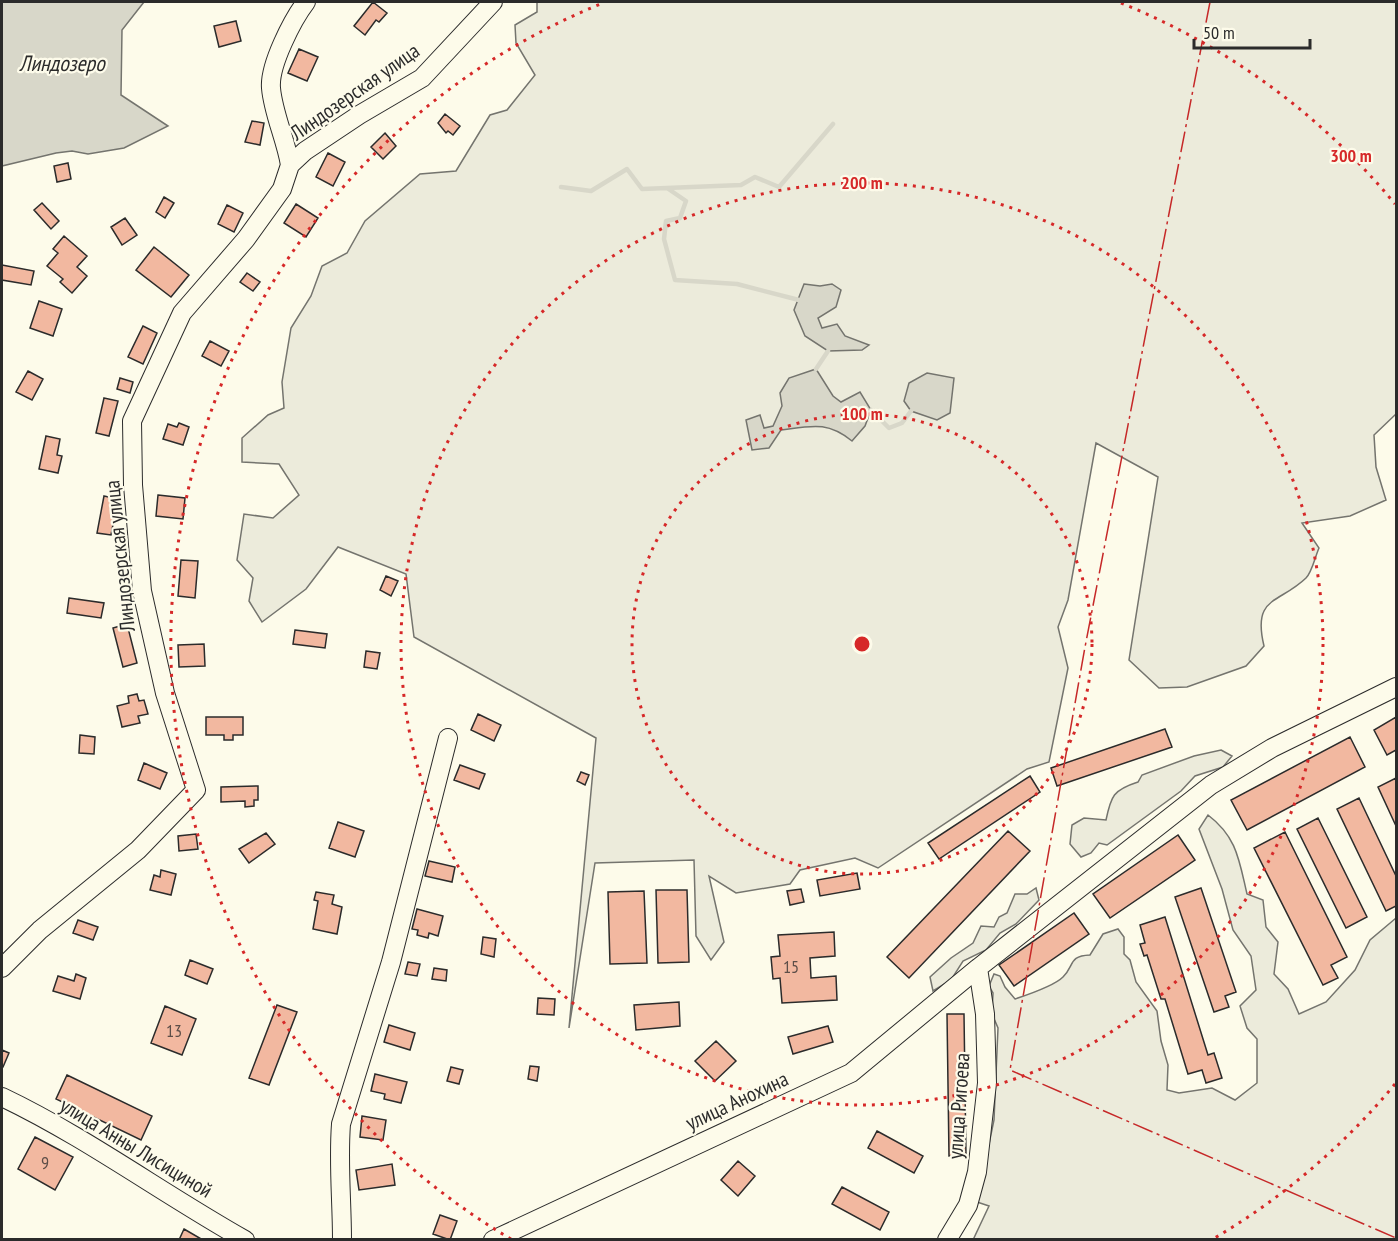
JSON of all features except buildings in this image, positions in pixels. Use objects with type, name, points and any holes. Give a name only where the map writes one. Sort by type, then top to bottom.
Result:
[{"type":"street","name":"Линдозерская улица","points":[[2,968],[40,930],[138,850],[196,790],[162,684],[142,591],[133,486],[132,421],[182,313],[246,239],[282,189],[290,165],[287,143],[271,89],[271,75],[297,14],[306,2]]},
{"type":"street","name":"Линдозерская улица","points":[[290,165],[305,151],[359,115],[422,78],[493,2]]},
{"type":"street","name":"улица Анохина","points":[[493,1239],[851,1074],[978,968],[1210,785],[1272,748],[1396,687]]},
{"type":"street","points":[[342,1239],[340,1124],[391,962],[448,738]]},
{"type":"street","name":"улица Ригоева","points":[[946,1239],[968,1205],[978,1161],[987,1083],[985,1014],[978,968]]},
{"type":"street","name":"улица Анны Лисициной","points":[[2,1097],[34,1113],[175,1200],[245,1239]]},
{"type":"shaded area","points":[[537,2],[1396,2],[1396,414],[1374,435],[1376,467],[1386,500],[1350,516],[1302,523],[1319,548],[1312,568],[1306,578],[1265,609],[1261,630],[1264,646],[1246,666],[1187,687],[1159,688],[1129,660],[1158,477],[1096,443],[1068,600],[1058,627],[1068,668],[1049,762],[1027,769],[878,868],[855,858],[800,870],[790,884],[736,893],[709,876],[724,942],[711,960],[696,936],[694,860],[595,863],[569,1028],[596,738],[414,637],[406,574],[338,547],[306,589],[262,622],[249,601],[253,578],[237,560],[244,514],[273,518],[299,495],[279,464],[242,462],[242,438],[268,415],[284,408],[282,382],[291,328],[311,296],[322,266],[347,253],[365,221],[420,174],[456,171],[490,115],[507,110],[535,75],[516,43],[515,25],[537,12]]},
{"type":"shaded area","points":[[1221,750],[1232,756],[1223,767],[1195,776],[1181,791],[1107,845],[1099,843],[1091,853],[1081,857],[1070,844],[1072,825],[1084,818],[1106,820],[1112,800],[1118,791],[1138,782],[1142,775],[1194,756]]},
{"type":"shaded area","points":[[1208,815],[1218,823],[1231,841],[1239,860],[1247,894],[1263,900],[1266,927],[1278,942],[1274,974],[1288,989],[1299,1014],[1326,1002],[1355,970],[1370,940],[1396,918],[1396,1239],[973,1240],[989,1206],[977,1202],[994,1120],[998,1028],[992,1014],[993,993],[989,986],[994,974],[1000,976],[1005,987],[1015,999],[1059,980],[1067,973],[1075,959],[1090,955],[1103,934],[1118,929],[1124,937],[1124,954],[1130,960],[1136,982],[1157,1011],[1161,1041],[1168,1065],[1167,1090],[1179,1093],[1212,1088],[1235,1100],[1257,1083],[1257,1039],[1247,1028],[1240,1006],[1256,990],[1251,956],[1233,930],[1222,889],[1199,829]]},
{"type":"shaded area","points":[[1036,888],[1039,900],[1016,924],[1000,933],[986,950],[963,961],[951,980],[933,991],[930,977],[951,958],[973,943],[981,926],[994,927],[999,917],[1007,913],[1015,894],[1027,894]]},
{"type":"water","name":"Линдозеро","points":[[2,2],[144,2],[122,30],[121,95],[168,126],[124,148],[88,154],[72,151],[56,153],[2,166]]},
{"type":"water","points":[[804,284],[820,286],[832,284],[841,290],[836,307],[818,318],[822,328],[837,324],[845,336],[869,345],[862,350],[828,351],[805,336],[794,310]]},
{"type":"water","points":[[816,369],[833,396],[841,402],[860,392],[871,410],[865,426],[852,441],[835,430],[819,426],[781,430],[769,448],[752,450],[746,420],[760,415],[764,428],[773,426],[782,406],[780,393],[789,378]]},
{"type":"water","points":[[927,373],[954,378],[950,413],[937,420],[911,411],[904,401],[909,383]]},
{"type":"waterway","points":[[561,187],[591,191],[627,169],[642,189],[741,185],[755,177],[779,187],[833,124]]},
{"type":"waterway","points":[[667,188],[686,201],[680,218],[666,221],[664,239],[675,280],[737,284],[799,300]]},
{"type":"waterway","points":[[816,369],[828,351]]},
{"type":"waterway","points":[[871,410],[889,428],[902,423],[911,411]]},
{"type":"power","points":[[1210,2],[1085,647],[1010,1070],[1396,1238]]}]
